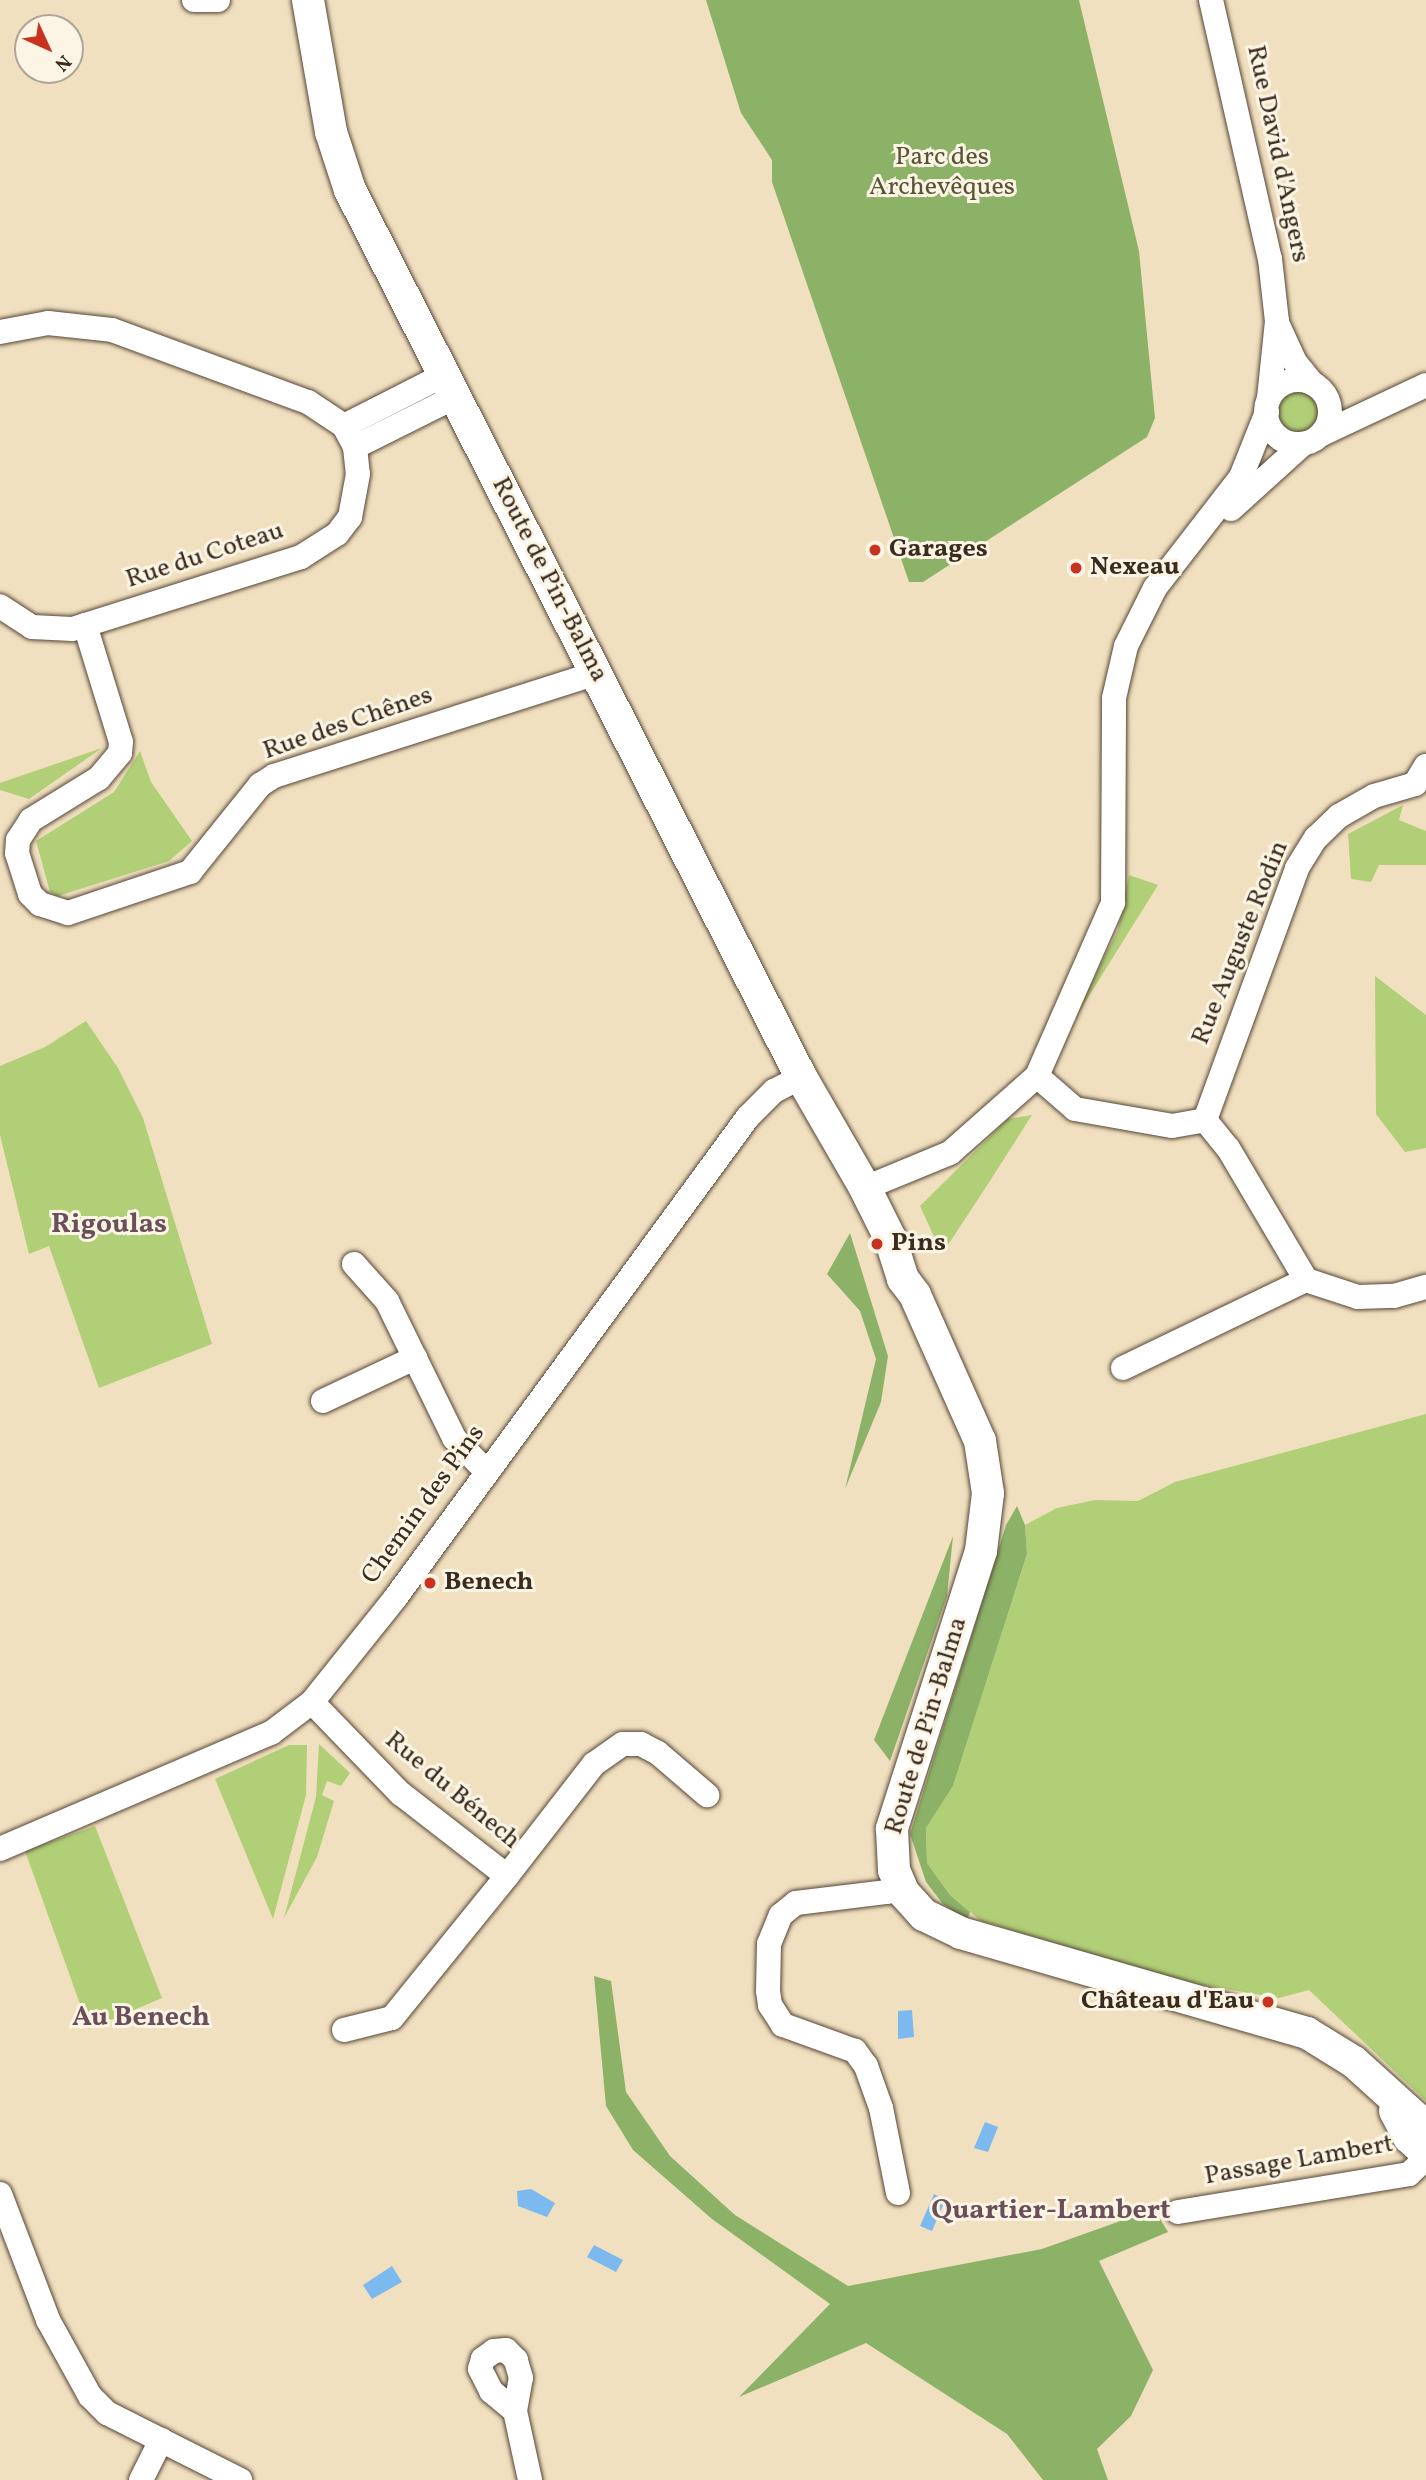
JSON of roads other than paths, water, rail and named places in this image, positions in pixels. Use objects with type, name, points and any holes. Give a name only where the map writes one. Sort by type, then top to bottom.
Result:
[{"type":"street","points":[[194,0],[218,0]]},
{"type":"street","name":"Route de Pin-Balma","points":[[307,0],[342,171],[801,1077],[839,1143],[872,1184],[902,1279],[915,1295],[972,1420],[988,1493],[981,1551],[891,1829],[891,1851],[899,1883],[924,1914],[961,1933],[1307,2033],[1354,2062],[1386,2095],[1426,2127]]},
{"type":"street","name":"Rue David d'Angers","points":[[1211,0],[1252,167],[1277,321],[1288,350],[1317,387]]},
{"type":"street","name":"Rue David d'Angers","points":[[872,1184],[950,1153],[1037,1076],[1113,903],[1114,698],[1118,669],[1138,615],[1241,477],[1268,405],[1277,321]]},
{"type":"street","points":[[0,332],[48,323],[112,330],[308,402],[349,436],[449,386]]},
{"type":"street","points":[[1317,387],[1331,412],[1312,439],[1282,440],[1268,423],[1268,405],[1288,382],[1317,387],[1361,400],[1393,399]]},
{"type":"street","name":"Rue David d'Angers","points":[[1198,537],[1312,439],[1426,385]]},
{"type":"street","name":"Rue du Coteau","points":[[0,606],[32,627],[53,631],[85,625],[320,548],[350,517],[357,497],[349,436]]},
{"type":"street","name":"Rue des Chênes","points":[[85,625],[121,741],[120,753],[99,778],[31,820],[18,840],[17,853],[30,894],[40,904],[68,913],[190,872],[260,785],[274,776],[596,673]]},
{"type":"street","name":"Rue Auguste Rodin","points":[[1205,1120],[1297,868],[1316,838],[1339,816],[1374,796],[1422,781]]},
{"type":"street","points":[[1037,1076],[1075,1109],[1172,1126],[1205,1120],[1227,1148],[1306,1280],[1358,1297],[1394,1296],[1426,1287]]},
{"type":"street","name":"Chemin des Pins","points":[[0,1849],[271,1733],[312,1702],[353,1654],[748,1117],[774,1091],[801,1077]]},
{"type":"street","points":[[354,1264],[387,1301],[454,1438],[486,1471]]},
{"type":"street","points":[[1123,1368],[1306,1280]]},
{"type":"street","points":[[323,1401],[415,1358]]},
{"type":"street","name":"Rue du Bénech","points":[[312,1702],[400,1793],[506,1876],[594,1764],[623,1744],[641,1744],[658,1753],[707,1794]]},
{"type":"street","points":[[344,2030],[392,2018],[506,1876]]},
{"type":"street","points":[[898,2193],[881,2108],[866,2066],[855,2050],[783,2025],[770,2005],[768,1991],[769,1944],[781,1914],[796,1903],[887,1892],[899,1883]]},
{"type":"street","name":"Route de Pin-Balma","points":[[1386,2095],[1409,2137],[1426,2153]]},
{"type":"street","name":"Passage Lambert","points":[[1178,2212],[1409,2174],[1426,2158]]},
{"type":"street","points":[[0,2194],[5,2224],[48,2320],[90,2396],[107,2413],[240,2480]]},
{"type":"street","points":[[515,2411],[531,2480]]},
{"type":"street","points":[[141,2480],[161,2440]]},
{"type":"water","points":[[912,2010],[914,2037],[898,2039],[898,2011]]},
{"type":"water","points":[[985,2122],[998,2127],[988,2152],[974,2148]]},
{"type":"water","points":[[531,2189],[555,2203],[547,2217],[518,2206],[517,2191]]},
{"type":"water","points":[[934,2194],[945,2200],[932,2231],[920,2226]]},
{"type":"water","points":[[594,2245],[623,2260],[616,2272],[587,2257]]},
{"type":"water","points":[[392,2266],[402,2282],[372,2299],[363,2285]]},
{"type":"place","name":"Garages","points":[[875,550]]},
{"type":"place","name":"Nexeau","points":[[1076,568]]},
{"type":"place","name":"Pins","points":[[877,1244]]},
{"type":"place","name":"Benech","points":[[430,1583]]},
{"type":"place","name":"Château d'Eau","points":[[1268,2002]]},
{"type":"district","name":"Rigoulas","points":[[109,1225]]},
{"type":"district","name":"Au Benech","points":[[141,2018]]},
{"type":"district","name":"Quartier-Lambert","points":[[1051,2211]]},
{"type":"park label","name":"Parc des Archevêques","points":[[942,173]]}]
